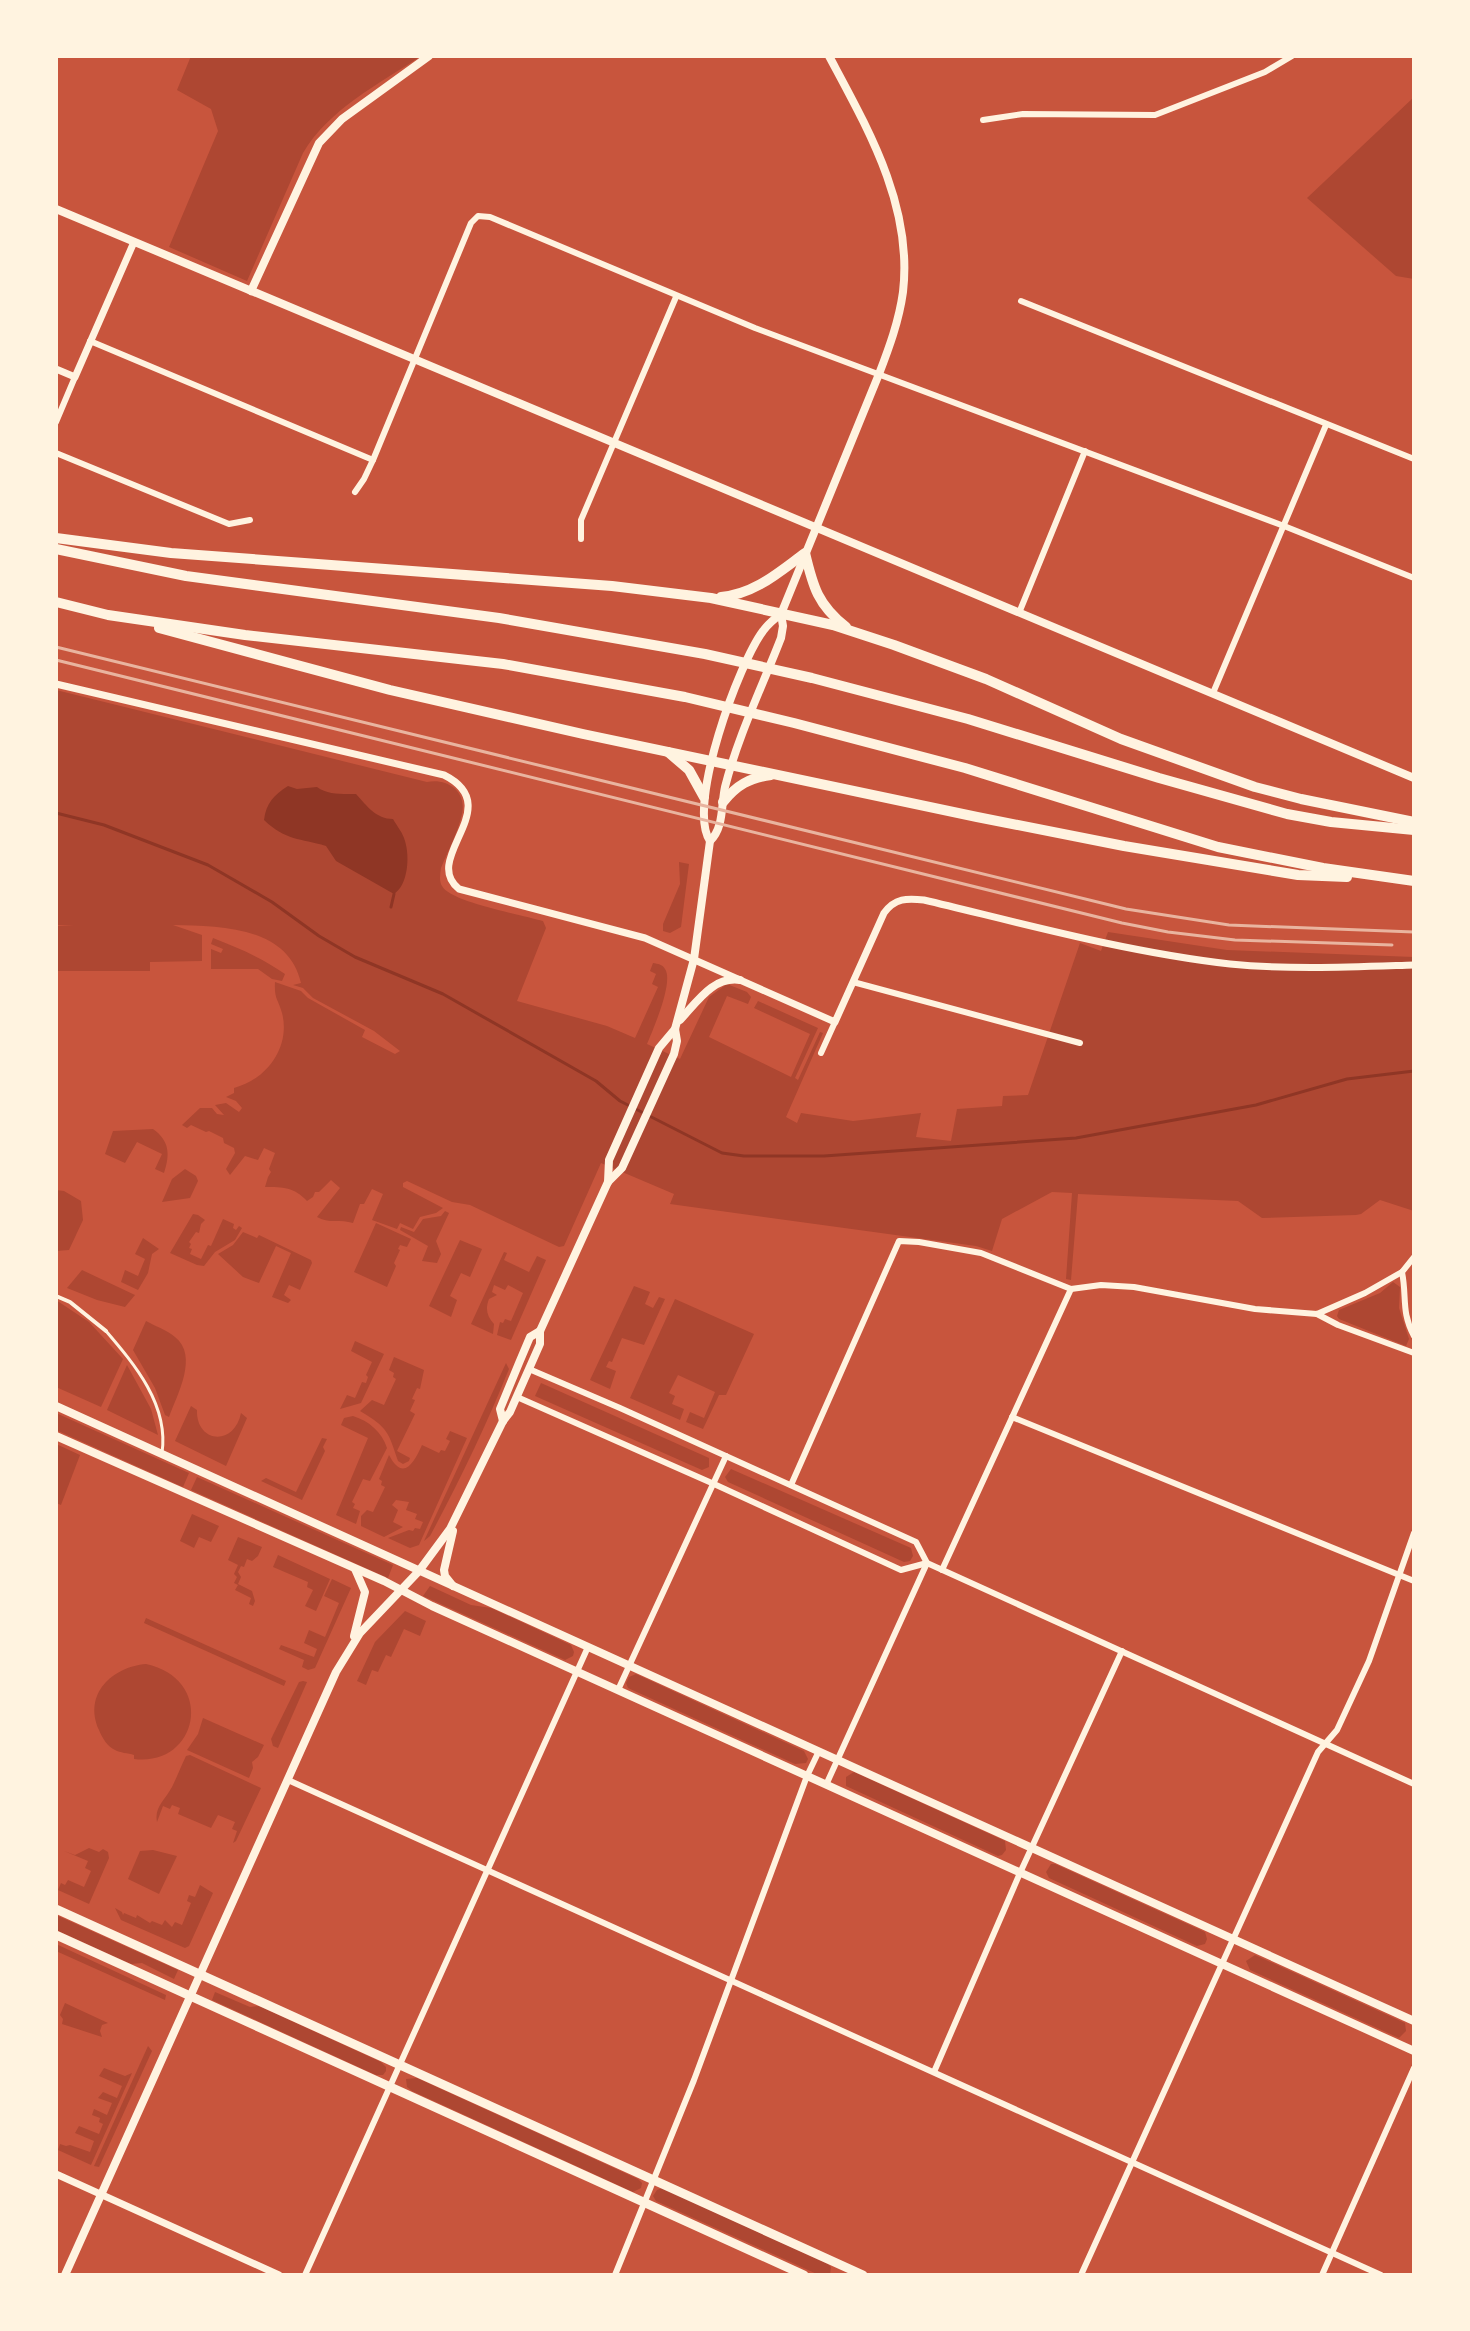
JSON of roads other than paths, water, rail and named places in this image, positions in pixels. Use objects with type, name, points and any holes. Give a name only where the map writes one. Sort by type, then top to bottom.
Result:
[{"type":"highway","points":[[56,538],[171,553],[612,586],[711,598],[851,631],[986,679],[1121,739],[1211,772],[1301,799],[1414,822]]},
{"type":"highway","points":[[56,549],[186,576],[499,618],[705,654],[968,719],[1287,814],[1331,822],[1414,830]]},
{"type":"highway","points":[[711,598],[732,596],[757,587],[805,553],[819,598],[831,615],[851,631]]},
{"type":"highway","points":[[56,602],[390,690],[977,817],[1124,846],[1298,875],[1377,877]]},
{"type":"highway","points":[[108,615],[245,635],[503,664],[685,697],[965,768],[1218,847],[1272,859],[1414,881]]},
{"type":"highway","points":[[666,751],[689,770],[704,797]]},
{"type":"highway","points":[[723,802],[744,781],[776,774]]},
{"type":"main road","points":[[251,291],[319,143],[342,119],[429,56]]},
{"type":"main road","points":[[65,2275],[334,1677],[368,1622],[419,1571],[457,1518],[517,1397],[540,1344],[540,1331],[608,1182],[619,1172],[628,1156],[674,1054],[676,1026],[694,959],[710,841],[719,827],[732,764],[781,638],[781,614],[892,339],[902,295],[904,247],[894,196],[859,112],[829,56]]},
{"type":"main road","points":[[56,209],[1414,778]]},
{"type":"main road","points":[[710,841],[703,821],[711,760],[738,683],[761,633],[781,614]]},
{"type":"main road","points":[[608,1182],[608,1167],[614,1150],[659,1048],[717,983],[728,979],[740,980]]},
{"type":"main road","points":[[503,1421],[500,1409],[530,1337],[540,1331]]},
{"type":"main road","points":[[56,1406],[1414,2021]]},
{"type":"main road","points":[[56,1436],[1414,2051]]},
{"type":"main road","points":[[453,1587],[445,1576],[445,1564],[457,1518]]},
{"type":"main road","points":[[353,1642],[365,1598],[355,1569]]},
{"type":"main road","points":[[56,1909],[652,2179],[840,2270],[863,2275]]},
{"type":"main road","points":[[56,1935],[804,2275]]},
{"type":"street","points":[[983,120],[1023,114],[1155,115],[1265,72],[1292,56]]},
{"type":"street","points":[[355,492],[373,460],[471,223],[478,216],[490,217],[676,297],[1414,578]]},
{"type":"street","points":[[56,422],[134,242]]},
{"type":"street","points":[[581,539],[581,520],[676,297]]},
{"type":"street","points":[[1021,301],[1414,459]]},
{"type":"street","points":[[90,341],[373,460]]},
{"type":"street","points":[[56,369],[75,377]]},
{"type":"street","points":[[1213,693],[1326,425]]},
{"type":"street","points":[[1019,613],[1085,451]]},
{"type":"street","points":[[56,453],[229,524],[250,520]]},
{"type":"street","points":[[56,684],[444,775],[458,784],[468,802],[467,815],[448,868],[450,879],[459,889],[635,935],[835,1022]]},
{"type":"street","points":[[821,1053],[884,913],[896,901],[905,899],[924,900],[1156,953],[1232,964],[1414,965]]},
{"type":"street","points":[[853,982],[1080,1043]]},
{"type":"street","points":[[791,1485],[899,1241],[981,1253],[1071,1289],[1101,1285],[1134,1287],[1255,1309],[1317,1314],[1414,1353]]},
{"type":"street","points":[[1317,1314],[1365,1293],[1402,1272],[1414,1257]]},
{"type":"street","points":[[1402,1272],[1405,1316],[1414,1336]]},
{"type":"street","points":[[942,1570],[1071,1289]]},
{"type":"street","points":[[56,1296],[70,1302],[106,1331]]},
{"type":"street","points":[[529,1369],[916,1542],[927,1563],[1414,1784]]},
{"type":"street","points":[[517,1397],[901,1570],[927,1563]]},
{"type":"street","points":[[1012,1417],[1414,1581]]},
{"type":"street","points":[[618,1690],[726,1456]]},
{"type":"street","points":[[1081,2275],[1318,1752],[1337,1730],[1369,1661],[1414,1533]]},
{"type":"street","points":[[826,1785],[927,1563]]},
{"type":"street","points":[[305,2275],[588,1647]]},
{"type":"street","points":[[934,2072],[1020,1873],[1122,1651]]},
{"type":"street","points":[[615,2275],[694,2080],[818,1753]]},
{"type":"street","points":[[288,1780],[1381,2275]]},
{"type":"street","points":[[1322,2275],[1414,2068]]},
{"type":"street","points":[[56,2174],[279,2275]]},
{"type":"lane","points":[[106,1331],[144,1381],[159,1413],[164,1438],[161,1455]]},
{"type":"waterway","points":[[56,813],[104,825],[208,865],[272,902],[355,957],[443,994],[596,1081],[620,1101],[722,1153],[824,1156],[1076,1138],[1256,1105],[1347,1079],[1414,1071]]},
{"type":"waterway","points":[[391,907],[394,894]]},
{"type":"railway","points":[[56,647],[1126,909],[1229,925],[1414,932]]},
{"type":"railway","points":[[56,660],[1122,923],[1235,940],[1392,945]]}]
